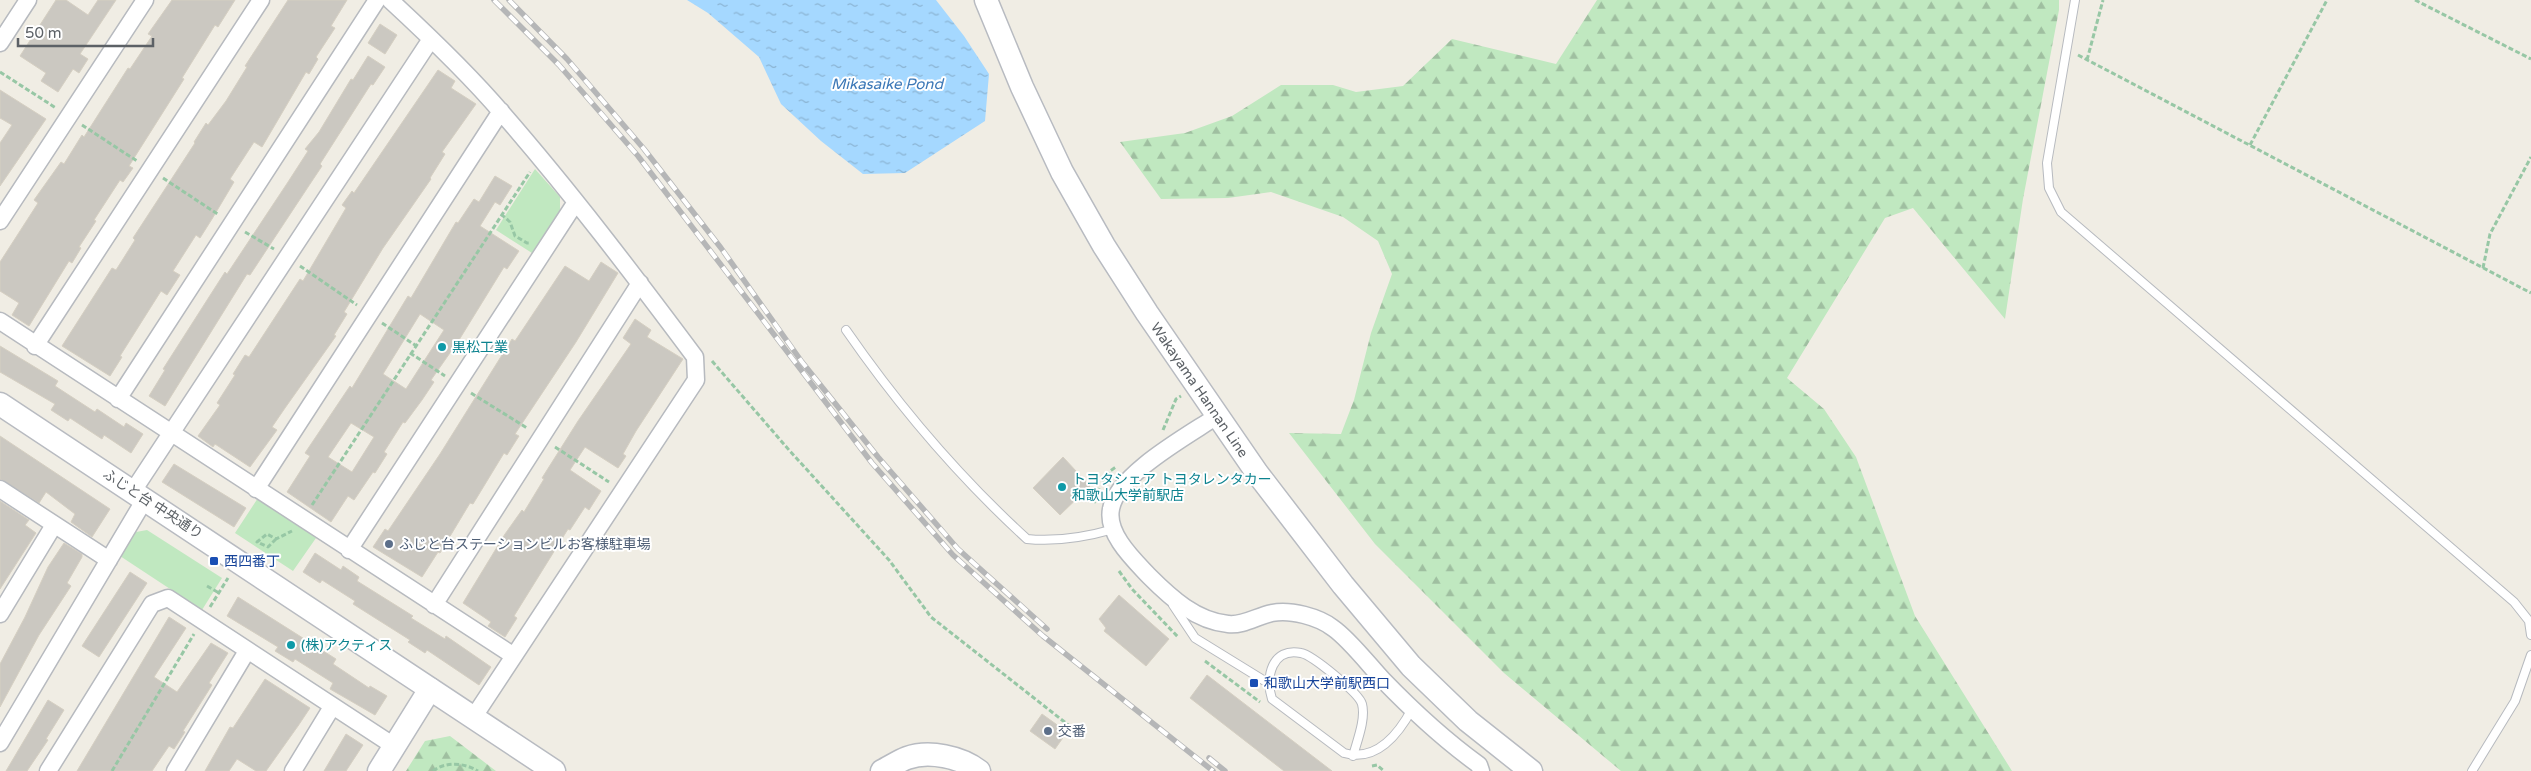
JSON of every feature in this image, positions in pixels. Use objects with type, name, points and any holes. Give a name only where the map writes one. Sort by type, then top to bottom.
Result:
[{"type":"main road","name":"Wakayama Hannan Line","points":[[986,0],[1022,87],[1062,172],[1104,246],[1141,305],[1257,472],[1343,585],[1411,666],[1468,721],[1531,771]]},
{"type":"main road","name":"ふじと台 中央通り","points":[[0,404],[554,771]]},
{"type":"main road","points":[[379,771],[430,689]]},
{"type":"main road","points":[[882,771],[908,757],[938,755],[970,764],[979,771]]},
{"type":"street","points":[[0,42],[28,0]]},
{"type":"street","points":[[0,221],[145,0]]},
{"type":"street","points":[[35,346],[261,0]]},
{"type":"street","points":[[118,399],[377,0]]},
{"type":"street","points":[[390,0],[501,111],[640,283],[695,357],[696,380],[473,718]]},
{"type":"street","points":[[0,743],[109,560],[170,433],[431,39]]},
{"type":"street","points":[[256,488],[501,111]]},
{"type":"street","points":[[349,550],[576,202]]},
{"type":"street","points":[[434,605],[540,436],[640,283]]},
{"type":"street","points":[[0,322],[514,656]]},
{"type":"street","points":[[1218,416],[1146,464],[1120,490],[1111,509],[1114,529],[1141,567],[1164,591],[1189,611],[1209,620],[1241,624],[1273,612],[1294,614],[1334,628],[1427,725],[1482,769]]},
{"type":"street","points":[[0,489],[109,560]]},
{"type":"street","points":[[0,614],[54,525]]},
{"type":"street","points":[[48,771],[152,604],[168,598],[394,746]]},
{"type":"street","points":[[175,771],[247,651]]},
{"type":"street","points":[[293,771],[332,707]]},
{"type":"lane","points":[[2075,0],[2047,163],[2050,188],[2062,212],[2514,602],[2529,621],[2531,635]]},
{"type":"lane","points":[[846,330],[881,380],[923,434],[1027,539],[1044,541],[1095,535],[1114,529]]},
{"type":"lane","points":[[1164,591],[1195,638],[1268,683]]},
{"type":"lane","points":[[1353,756],[1362,715],[1362,703],[1356,692],[1304,653],[1292,652],[1279,657],[1271,668],[1268,683],[1272,699],[1344,754],[1353,756],[1368,754],[1386,744],[1401,728],[1412,709]]},
{"type":"lane","points":[[2472,771],[2515,701],[2531,655]]},
{"type":"path","points":[[2087,60],[2103,0]]},
{"type":"path","points":[[2250,145],[2327,0]]},
{"type":"path","points":[[2415,0],[2531,59]]},
{"type":"path","points":[[2067,50],[2531,293]]},
{"type":"path","points":[[0,72],[285,257],[415,344]]},
{"type":"path","points":[[276,539],[268,534],[257,542],[268,547],[276,539],[296,528],[501,214],[529,176],[531,167],[538,156]]},
{"type":"path","points":[[2483,268],[2490,234],[2531,157]]},
{"type":"path","points":[[501,214],[510,222],[515,236],[527,243],[532,242],[537,245]]},
{"type":"path","points":[[410,353],[622,490]]},
{"type":"path","points":[[712,360],[783,443],[889,560],[931,617],[1076,731]]},
{"type":"path","points":[[112,771],[230,576]]},
{"type":"path","points":[[208,586],[219,593]]},
{"type":"path","points":[[433,771],[451,764],[470,766],[478,771]]},
{"type":"green space","points":[[1597,0],[2059,0],[2059,10],[2023,199],[2005,319],[1913,208],[1885,218],[1787,378],[1824,409],[1856,457],[1915,616],[2012,771],[1621,771],[1504,673],[1375,544],[1289,433],[1341,434],[1354,400],[1371,333],[1392,274],[1378,241],[1343,217],[1271,192],[1228,198],[1161,199],[1120,142],[1185,133],[1232,116],[1281,85],[1333,85],[1356,92],[1403,86],[1452,39],[1556,64]]},
{"type":"green space","points":[[535,169],[560,197],[560,211],[532,253],[496,230]]},
{"type":"green space","points":[[258,498],[316,538],[293,571],[235,533]]},
{"type":"green space","points":[[147,530],[222,578],[202,610],[120,556],[136,532]]},
{"type":"green space","points":[[450,736],[496,771],[406,771],[425,741]]},
{"type":"water","name":"Mikasaike Pond","points":[[687,0],[936,0],[964,36],[989,74],[985,121],[905,173],[863,174],[821,141],[781,104],[759,57],[708,13]]},
{"type":"building","points":[[56,0],[66,0],[88,15],[98,0],[116,0],[80,54],[88,59],[79,73],[73,69],[58,92],[41,81],[46,73],[20,56]]},
{"type":"building","points":[[172,0],[235,0],[218,27],[215,25],[182,78],[184,79],[129,166],[133,168],[123,182],[120,180],[94,220],[96,221],[79,247],[81,248],[72,263],[69,261],[29,326],[12,315],[19,303],[0,291],[0,262],[38,203],[34,200],[61,162],[64,164],[82,135],[84,137],[128,68],[130,69],[152,36],[148,34]]},
{"type":"building","points":[[288,0],[347,0],[331,26],[335,28],[316,57],[318,59],[309,74],[306,72],[262,147],[254,142],[230,179],[234,182],[212,219],[200,238],[196,235],[173,271],[180,275],[167,295],[161,291],[120,356],[122,357],[110,376],[62,346],[112,268],[116,270],[135,240],[133,238],[206,123],[208,125],[226,101],[247,67],[245,66]]},
{"type":"building","points":[[380,24],[397,35],[385,54],[368,43]]},
{"type":"building","points":[[368,56],[385,67],[373,85],[371,84],[320,164],[322,166],[250,275],[247,274],[165,406],[149,396],[165,370],[163,369],[225,272],[227,274],[288,182],[308,151],[305,149],[319,132],[351,79],[353,80]]},
{"type":"building","points":[[438,70],[455,81],[451,88],[476,104],[442,152],[445,154],[431,179],[383,248],[344,312],[347,314],[334,335],[336,336],[272,427],[277,430],[250,467],[215,444],[213,447],[198,436],[220,405],[217,403],[245,355],[249,357],[300,279],[303,281],[346,208],[342,205],[352,191],[354,193]]},
{"type":"building","points":[[0,90],[46,119],[0,186],[0,143],[12,125],[0,118]]},
{"type":"building","points":[[495,176],[512,186],[500,205],[495,202],[480,226],[519,251],[507,269],[504,267],[459,340],[431,380],[434,382],[405,423],[403,422],[384,452],[387,454],[375,473],[373,472],[354,500],[348,496],[331,522],[287,492],[310,456],[305,453],[350,386],[352,388],[408,296],[411,298],[456,222],[458,223],[474,199],[479,202]],"holes":[[[420,314],[444,330],[406,389],[383,374]],[[351,423],[374,437],[352,472],[328,457]]]},
{"type":"building","points":[[601,262],[618,273],[576,342],[515,434],[519,436],[507,455],[504,453],[473,504],[470,503],[440,553],[438,552],[422,577],[373,547],[385,529],[388,531],[440,454],[512,339],[515,341],[565,266],[589,281]]},
{"type":"building","points":[[635,319],[651,330],[647,337],[683,359],[636,431],[623,454],[626,456],[618,468],[585,447],[570,470],[601,491],[589,510],[585,507],[570,530],[568,529],[514,616],[517,618],[505,637],[488,626],[491,622],[463,603],[505,534],[522,510],[524,512],[544,479],[542,478],[578,421],[631,344],[623,338]]},
{"type":"building","points":[[0,346],[58,381],[55,386],[95,412],[97,409],[124,427],[126,423],[143,434],[131,453],[104,435],[102,439],[70,418],[68,421],[51,410],[55,404],[0,372]]},
{"type":"building","points":[[0,436],[110,509],[92,537],[71,522],[75,514],[46,492],[39,503],[0,479]]},
{"type":"building","name":"トヨタシェア トヨタレンタカー 和歌山大学前駅店","points":[[1063,457],[1090,486],[1060,515],[1033,488]]},
{"type":"building","points":[[174,464],[246,508],[234,527],[162,482]]},
{"type":"building","points":[[0,501],[29,520],[25,525],[36,533],[0,589]]},
{"type":"building","points":[[64,543],[82,554],[67,583],[71,586],[39,635],[0,707],[0,664],[25,617],[48,567]]},
{"type":"building","points":[[315,553],[341,570],[343,566],[359,577],[357,581],[413,616],[411,618],[445,639],[446,636],[491,667],[479,685],[427,650],[425,653],[408,642],[410,640],[353,604],[355,601],[322,580],[320,583],[303,572]]},
{"type":"building","points":[[130,572],[147,583],[99,657],[82,646]]},
{"type":"building","points":[[1119,595],[1169,639],[1146,666],[1104,631],[1106,628],[1099,619]]},
{"type":"building","points":[[238,597],[336,659],[333,664],[369,688],[370,686],[387,696],[375,715],[330,689],[333,683],[295,659],[293,662],[275,651],[278,647],[227,616]]},
{"type":"building","points":[[169,617],[186,628],[154,677],[177,692],[211,643],[228,653],[209,683],[212,685],[183,731],[185,732],[174,749],[169,746],[152,771],[77,771]]},
{"type":"building","points":[[1207,675],[1332,771],[1284,771],[1190,698]]},
{"type":"building","points":[[265,679],[310,708],[266,771],[256,771],[237,759],[229,771],[205,771],[230,727],[233,728]]},
{"type":"building","points":[[48,700],[64,710],[46,739],[48,740],[27,771],[6,771]]},
{"type":"building","name":"交番","points":[[1042,714],[1067,732],[1055,749],[1030,731]]},
{"type":"building","points":[[346,734],[363,745],[346,771],[324,771]]},
{"type":"railway","points":[[494,0],[559,65],[638,156],[872,463],[953,555],[1043,636],[1213,771]]},
{"type":"railway","points":[[509,0],[567,59],[644,149],[721,248],[802,362],[878,457],[958,549],[1047,629]]},
{"type":"railway","points":[[1209,758],[1225,771]]},
{"type":"place","name":"黒松工業","points":[[442,347]]},
{"type":"place","name":"トヨタシェア トヨタレンタカー 和歌山大学前駅店","points":[[1062,487]]},
{"type":"place","name":"ふじと台ステーションビルお客様駐車場","points":[[389,544]]},
{"type":"place","name":"西四番丁","points":[[214,561]]},
{"type":"place","name":"(株)アクティス","points":[[291,645]]},
{"type":"place","name":"和歌山大学前駅西口","points":[[1254,683]]},
{"type":"place","name":"交番","points":[[1048,731]]}]
